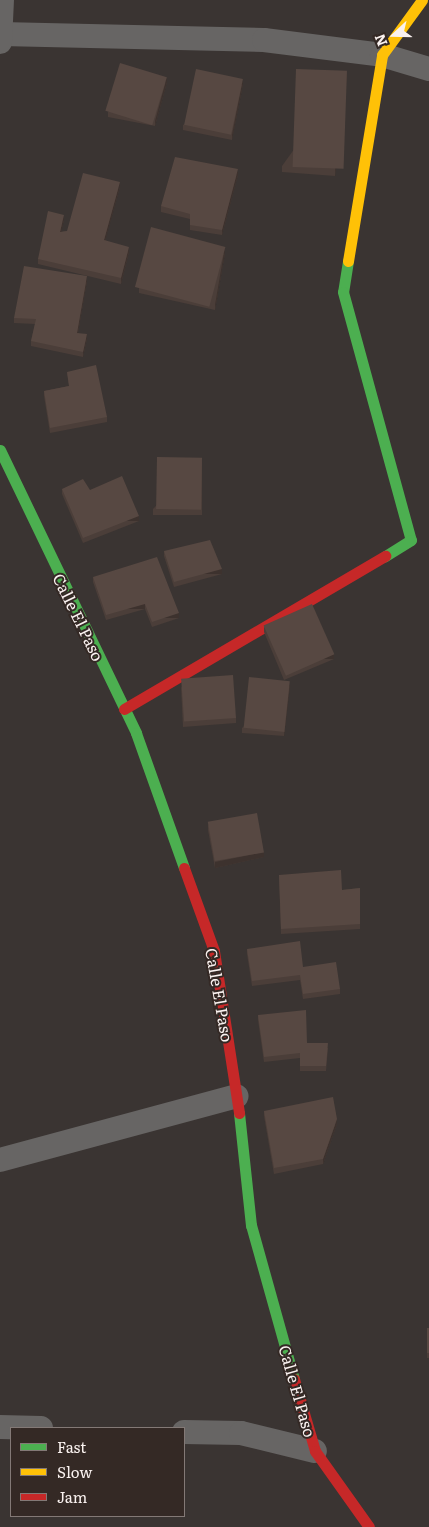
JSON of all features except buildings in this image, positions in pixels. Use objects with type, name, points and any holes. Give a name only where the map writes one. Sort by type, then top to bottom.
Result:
[{"type":"street","points":[[2,0],[0,38],[264,40],[382,55],[429,69]]},
{"type":"street","points":[[124,709],[411,540],[343,292],[382,55],[422,0]]},
{"type":"street","name":"Calle El Paso","points":[[0,450],[136,733],[214,951],[237,1096],[251,1225],[315,1451],[368,1527]]},
{"type":"street","points":[[1,1155],[237,1096]]},
{"type":"street","points":[[185,1432],[241,1433],[315,1451]]},
{"type":"traffic: fast","points":[[348,261],[343,292],[411,540],[385,556]]},
{"type":"traffic: fast","points":[[0,450],[136,733],[184,868]]},
{"type":"traffic: fast","points":[[239,1113],[251,1225],[294,1379]]},
{"type":"traffic: slow","points":[[348,261],[382,55],[422,0]]},
{"type":"traffic: jam","points":[[124,709],[385,556]]},
{"type":"traffic: jam","points":[[184,868],[214,951],[239,1113]]},
{"type":"traffic: jam","points":[[294,1379],[315,1451],[369,1527]]}]
